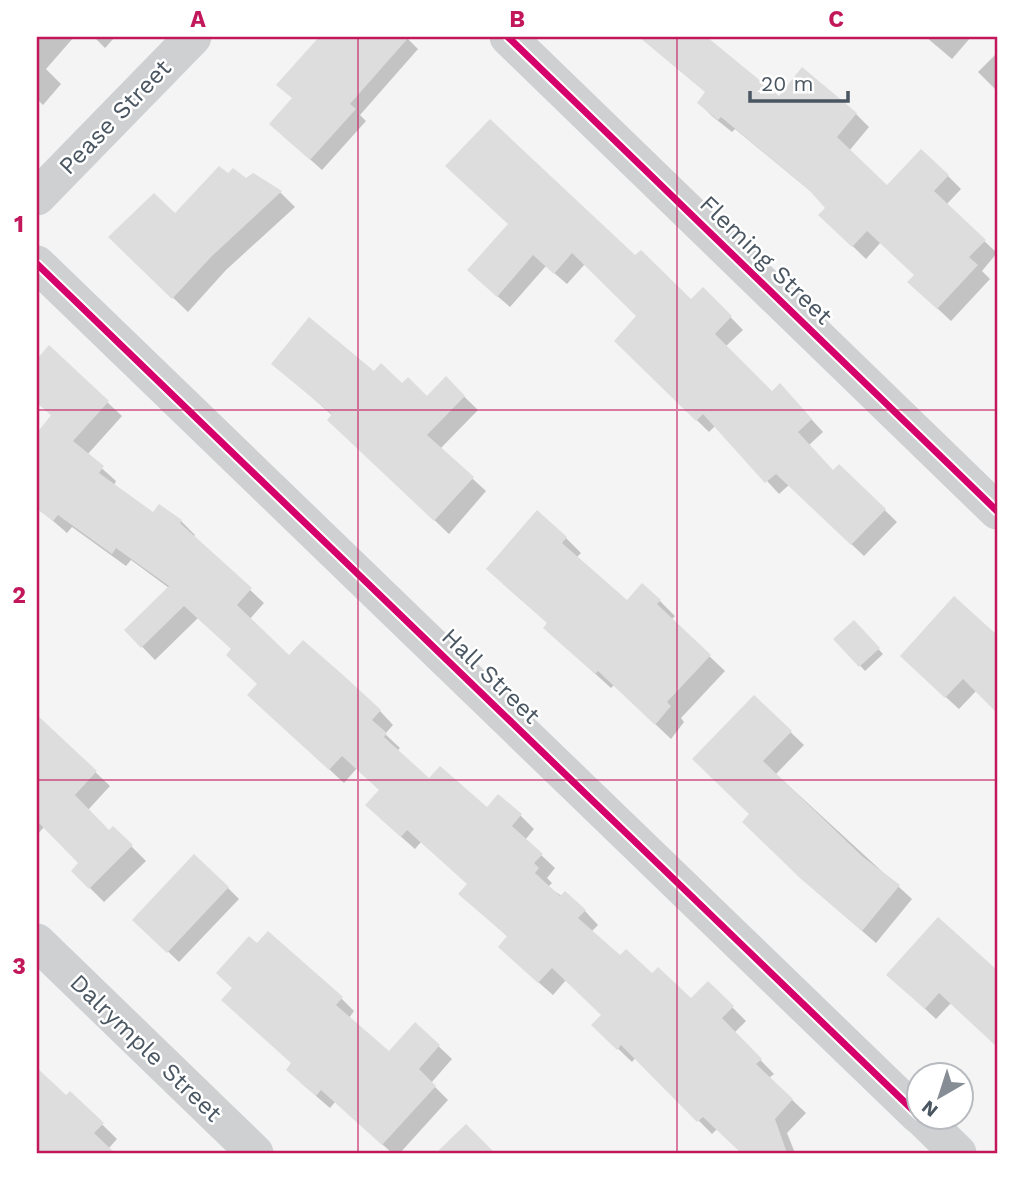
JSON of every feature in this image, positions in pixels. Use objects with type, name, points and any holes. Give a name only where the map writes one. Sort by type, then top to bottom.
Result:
[{"type":"street","name":"Pease Street","points":[[37,197],[192,37]]},
{"type":"street","name":"Fleming Street","points":[[508,37],[997,511]]},
{"type":"street","name":"Hall Street","points":[[37,264],[904,1102]]},
{"type":"street","name":"Dalrymple Street","points":[[37,942],[256,1153]]},
{"type":"street","name":"Hall Street","points":[[934,1130],[958,1153]]},
{"type":"building","points":[[319,37],[409,37],[350,104],[356,109],[310,160],[269,124],[292,98],[276,85]]},
{"type":"building","points":[[639,37],[707,37],[779,96],[802,67],[857,113],[837,137],[887,185],[921,149],[949,175],[934,191],[986,240],[969,257],[978,265],[937,309],[907,282],[914,275],[867,231],[852,247],[818,215],[825,208],[810,191],[721,117],[718,120],[697,103],[705,92]]},
{"type":"building","points":[[490,119],[635,255],[641,250],[691,299],[703,287],[732,316],[715,334],[772,391],[780,383],[812,419],[798,432],[833,470],[839,464],[886,509],[851,545],[776,474],[765,483],[703,414],[696,421],[614,341],[636,316],[572,253],[554,274],[533,255],[497,297],[467,270],[508,224],[445,166]]},
{"type":"building","points":[[219,166],[228,173],[233,168],[246,178],[253,173],[282,191],[212,256],[172,299],[108,237],[154,193],[175,213]]},
{"type":"building","points":[[309,317],[374,371],[381,363],[402,383],[408,377],[427,396],[446,376],[465,396],[427,435],[474,477],[434,521],[327,420],[332,414],[271,364]]},
{"type":"building","points":[[49,345],[109,401],[73,441],[104,466],[99,473],[153,512],[159,504],[182,520],[180,523],[252,588],[237,605],[289,655],[303,640],[343,675],[381,710],[372,720],[387,733],[384,737],[429,778],[440,766],[487,807],[498,794],[522,814],[512,826],[543,854],[534,863],[539,868],[535,873],[560,896],[565,891],[586,910],[578,918],[620,955],[626,949],[652,973],[658,967],[691,998],[708,981],[734,1006],[722,1018],[762,1059],[756,1064],[793,1099],[775,1119],[787,1153],[741,1153],[703,1117],[697,1122],[621,1045],[617,1050],[591,1025],[601,1015],[552,968],[538,983],[498,947],[507,936],[458,894],[467,884],[407,830],[401,837],[365,805],[379,790],[342,756],[329,770],[247,695],[257,684],[226,655],[231,649],[184,606],[141,648],[124,630],[169,586],[116,548],[112,554],[58,515],[53,521],[37,509],[37,433],[51,415],[37,403],[37,359]]},
{"type":"building","points":[[537,510],[567,537],[562,543],[627,600],[642,583],[661,600],[657,604],[711,655],[667,702],[671,706],[655,725],[598,671],[595,674],[543,628],[547,623],[486,569]]},
{"type":"building","points":[[954,596],[997,635],[997,713],[963,679],[945,698],[900,656]]},
{"type":"building","points":[[854,620],[880,648],[859,667],[833,639]]},
{"type":"building","points":[[754,695],[792,731],[763,761],[863,857],[900,885],[862,931],[801,879],[742,822],[749,814],[692,759]]},
{"type":"building","points":[[37,715],[97,771],[75,795],[109,830],[113,826],[133,845],[89,889],[71,871],[78,863],[37,821]]},
{"type":"building","points":[[194,854],[229,887],[167,953],[132,920]]},
{"type":"building","points":[[938,917],[997,970],[997,1047],[939,993],[925,1009],[886,975]]},
{"type":"building","points":[[268,931],[343,997],[336,1005],[389,1051],[415,1022],[440,1045],[419,1069],[436,1086],[382,1145],[321,1090],[316,1096],[286,1070],[291,1063],[221,1000],[232,988],[216,973],[249,936],[257,943]]},
{"type":"building","points":[[37,1068],[66,1095],[70,1091],[104,1123],[94,1133],[115,1153],[37,1153]]},
{"type":"building","points":[[466,1124],[495,1153],[436,1153]]},
{"type":"cycle path","points":[[508,37],[997,511]]},
{"type":"cycle path","points":[[37,264],[904,1101]]}]
